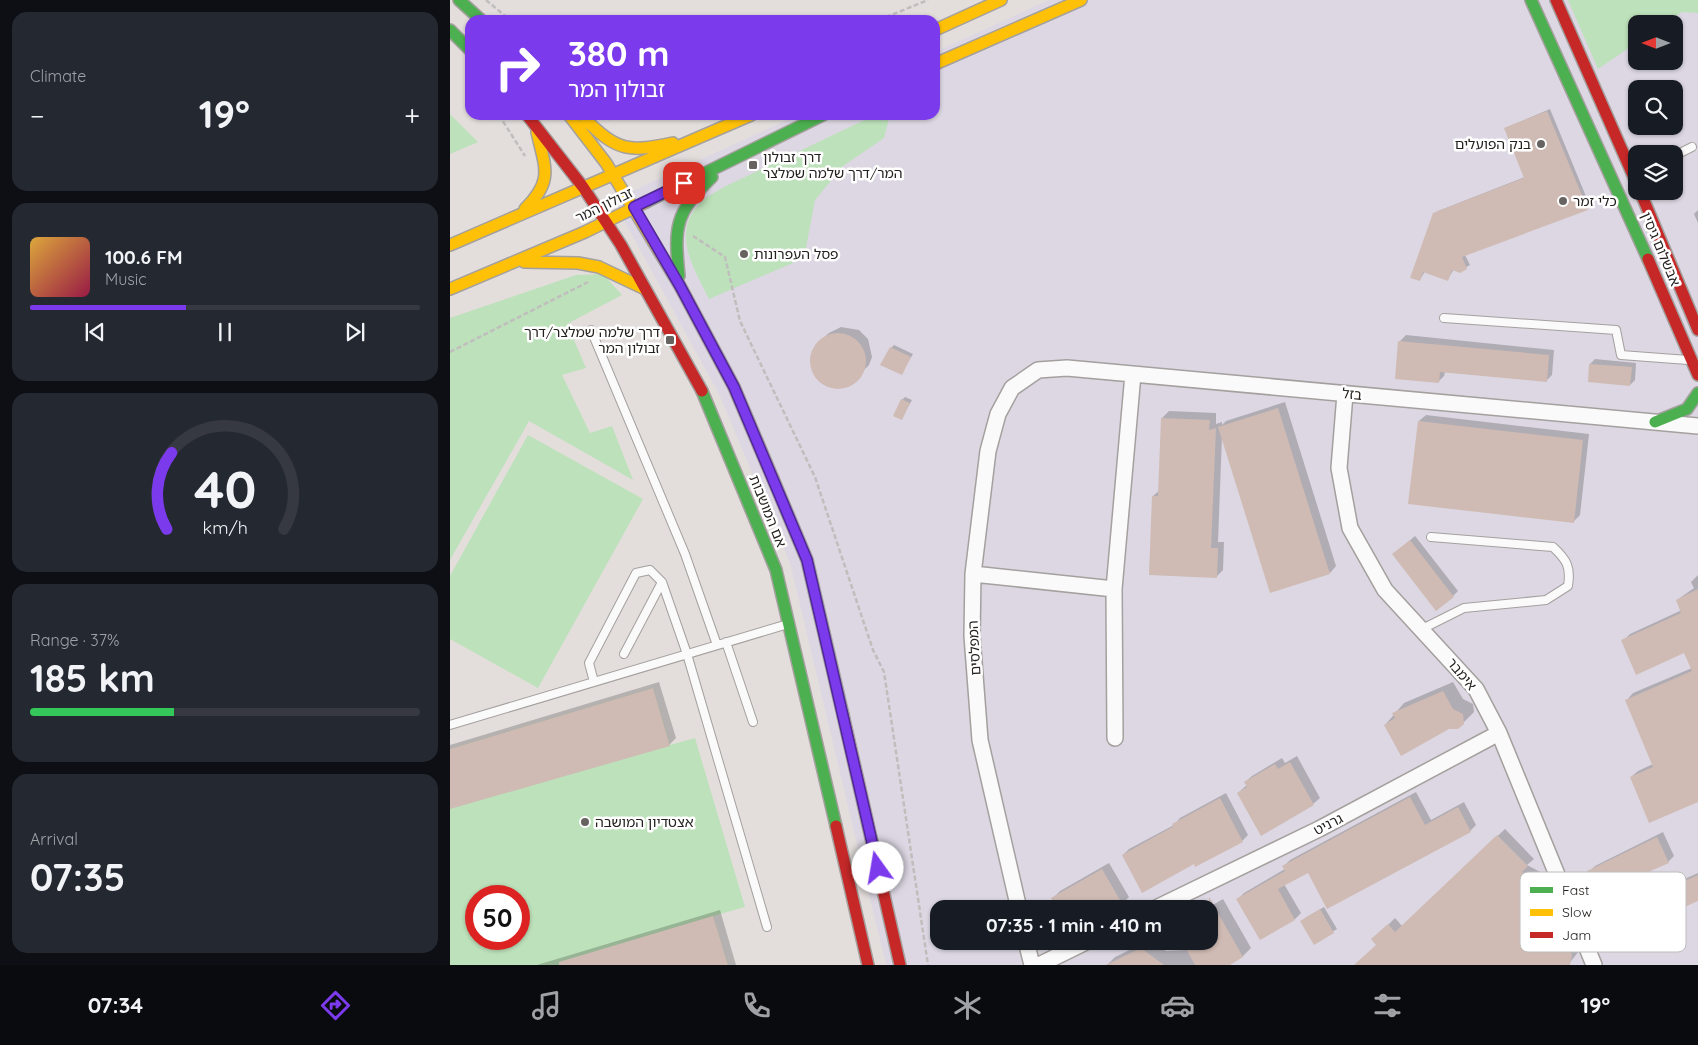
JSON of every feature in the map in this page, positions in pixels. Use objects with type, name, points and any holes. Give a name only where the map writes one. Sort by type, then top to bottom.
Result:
[{"type":"main road","points":[[459,0],[476,15]]},
{"type":"main road","points":[[940,28],[1001,0]]},
{"type":"main road","points":[[940,62],[1081,0]]},
{"type":"main road","name":"אבשלום גיסין","points":[[1531,0],[1615,182],[1698,375]]},
{"type":"main road","points":[[1556,0],[1628,160]]},
{"type":"main road","points":[[450,30],[465,45]]},
{"type":"main road","points":[[522,211],[540,194],[546,172],[530,120]]},
{"type":"main road","name":"אם המושבות","points":[[531,120],[583,187],[606,222],[707,400],[776,570],[790,623],[868,965]]},
{"type":"main road","name":"אם המושבות","points":[[573,120],[614,175],[634,207],[680,286],[734,387],[807,560],[900,965]]},
{"type":"main road","points":[[586,120],[610,142],[626,148],[656,146],[707,135]]},
{"type":"main road","name":"זבולון המר","points":[[450,245],[522,211],[614,175],[740,120]]},
{"type":"main road","name":"זבולון המר","points":[[450,289],[517,262],[606,222],[813,120]]},
{"type":"main road","points":[[680,286],[675,233],[677,225],[690,197],[730,161]]},
{"type":"main road","name":"אבשלום גיסין","points":[[1644,200],[1698,330]]},
{"type":"main road","points":[[517,262],[578,263],[599,267],[643,288]]},
{"type":"main road","points":[[1655,422],[1683,412],[1696,400],[1698,393]]},
{"type":"main road","points":[[854,963],[860,931]]},
{"type":"street","name":"בזל","points":[[1012,388],[1038,370],[1067,368],[1698,426]]},
{"type":"street","points":[[1115,738],[1114,588],[1133,374]]},
{"type":"street","name":"המפלסים","points":[[1012,388],[998,414],[988,451],[973,574],[972,636],[980,740],[1017,900]]},
{"type":"street","name":"אימבר","points":[[1345,394],[1339,468],[1350,528],[1385,590],[1476,689],[1498,733],[1556,872]]},
{"type":"street","points":[[973,574],[1114,588]]},
{"type":"street","name":"גרניט","points":[[1173,900],[1319,829],[1498,733]]},
{"type":"street","points":[[1028,950],[1032,965]]},
{"type":"street","points":[[1039,965],[1070,950]]},
{"type":"street","name":"אימבר","points":[[1589,952],[1594,965]]},
{"type":"lane","points":[[1683,152],[1692,147]]},
{"type":"lane","points":[[1615,182],[1628,178]]},
{"type":"lane","points":[[1444,318],[1616,330],[1621,355],[1692,360]]},
{"type":"lane","points":[[591,330],[685,554],[717,645]]},
{"type":"lane","points":[[1422,629],[1464,608],[1546,600],[1568,586],[1570,572],[1567,560],[1553,547],[1431,537]]},
{"type":"lane","points":[[594,682],[589,663],[636,573],[650,570],[662,582],[687,654],[767,928]]},
{"type":"lane","points":[[624,654],[662,582]]},
{"type":"lane","points":[[450,725],[790,623]]},
{"type":"lane","points":[[726,642],[753,722]]},
{"type":"path","points":[[486,0],[504,15]]},
{"type":"path","points":[[891,15],[928,0]]},
{"type":"path","points":[[501,120],[527,160]]},
{"type":"path","points":[[450,352],[594,280]]},
{"type":"shaded area","points":[[1049,0],[1698,0],[1698,965],[886,965],[790,563],[719,394],[613,200],[787,120],[940,120],[940,50]]},
{"type":"green space","points":[[1568,0],[1698,0],[1698,13],[1628,15],[1628,48],[1598,69]]},
{"type":"green space","points":[[450,114],[478,142],[450,154]]},
{"type":"green space","points":[[865,120],[889,120],[884,138],[843,166],[815,200],[804,258],[709,299],[697,275],[688,250],[687,226],[692,214],[701,202],[724,187]]},
{"type":"green space","points":[[603,274],[622,295],[567,324],[586,368],[562,375],[590,433],[612,426],[633,480],[529,421],[450,560],[450,318],[576,275]]},
{"type":"green space","points":[[528,435],[643,499],[538,688],[450,639],[450,576]]},
{"type":"green space","name":"אצטדיון המושבה","points":[[653,688],[670,745],[695,738],[745,907],[713,916],[728,965],[450,965],[450,749]]},
{"type":"building","points":[[1547,111],[1588,210],[1462,257],[1467,269],[1460,273],[1452,270],[1448,281],[1423,272],[1420,281],[1410,278],[1433,213],[1524,178],[1504,128]]},
{"type":"building","points":[[838,333],[853,338],[861,346],[866,361],[861,376],[853,384],[838,389],[823,384],[815,376],[810,361],[815,346],[823,338]]},
{"type":"building","points":[[1398,341],[1549,355],[1547,382],[1440,372],[1439,383],[1395,379]]},
{"type":"building","points":[[890,347],[911,357],[902,375],[880,365]]},
{"type":"building","points":[[1589,364],[1632,367],[1630,386],[1588,382]]},
{"type":"building","points":[[901,399],[910,403],[902,420],[893,416]]},
{"type":"building","points":[[1278,408],[1330,574],[1270,593],[1218,427]]},
{"type":"building","points":[[1161,418],[1210,420],[1209,430],[1216,428],[1211,548],[1218,548],[1217,578],[1149,575],[1152,496],[1158,496]]},
{"type":"building","points":[[1418,421],[1583,440],[1574,523],[1408,504]]},
{"type":"building","points":[[1410,540],[1454,597],[1436,611],[1392,554]]},
{"type":"building","points":[[1698,589],[1698,802],[1649,823],[1630,777],[1653,767],[1625,700],[1692,671],[1684,653],[1636,675],[1621,640],[1681,613],[1676,600]]},
{"type":"building","points":[[653,688],[670,746],[450,809],[450,749]]},
{"type":"building","points":[[1443,691],[1453,709],[1463,714],[1464,724],[1458,729],[1449,729],[1401,756],[1384,725],[1395,718],[1392,713]]},
{"type":"building","points":[[1290,762],[1314,805],[1261,836],[1237,793],[1247,787],[1244,782],[1275,764],[1278,769]]},
{"type":"building","points":[[1410,797],[1425,825],[1458,807],[1471,832],[1327,909],[1308,873],[1278,889],[1295,920],[1260,940],[1236,899],[1285,871],[1282,866]]},
{"type":"building","points":[[1220,798],[1243,842],[1195,867],[1194,864],[1142,893],[1122,855],[1174,826],[1172,824]]},
{"type":"building","points":[[1497,835],[1528,866],[1520,872],[1520,952],[1571,952],[1572,955],[1570,965],[1354,965],[1376,945],[1371,939],[1388,924],[1395,932]]},
{"type":"building","points":[[1657,837],[1669,863],[1648,872],[1587,871]]},
{"type":"building","points":[[1102,869],[1120,900],[1052,900],[1051,898]]},
{"type":"building","points":[[1698,875],[1698,901],[1686,906],[1686,880]]},
{"type":"building","points":[[1320,909],[1334,933],[1314,945],[1300,921]]},
{"type":"building","points":[[1218,913],[1243,957],[1230,965],[1195,965],[1187,950],[1218,950]]},
{"type":"building","points":[[713,916],[728,965],[559,965],[559,962]]},
{"type":"building","points":[[1137,950],[1144,950],[1164,965],[1106,965]]},
{"type":"traffic: fast","points":[[459,0],[476,15]]},
{"type":"traffic: fast","points":[[1531,0],[1648,259]]},
{"type":"traffic: fast","points":[[450,30],[465,45]]},
{"type":"traffic: fast","points":[[646,202],[813,120]]},
{"type":"traffic: fast","points":[[679,276],[677,232],[680,221],[691,201],[712,177]]},
{"type":"traffic: fast","points":[[702,391],[776,570],[836,826]]},
{"type":"traffic: fast","points":[[1655,422],[1687,409],[1698,393]]},
{"type":"traffic: fast","points":[[773,479],[807,560],[843,715]]},
{"type":"traffic: slow","points":[[940,28],[1001,0]]},
{"type":"traffic: slow","points":[[940,62],[1081,0]]},
{"type":"traffic: slow","points":[[573,120],[606,163],[680,286],[734,387],[773,479]]},
{"type":"traffic: slow","points":[[586,120],[607,138],[625,147],[646,148],[673,143]]},
{"type":"traffic: slow","points":[[450,245],[739,120]]},
{"type":"traffic: slow","points":[[525,209],[534,199],[544,181],[544,165],[537,132]]},
{"type":"traffic: slow","points":[[450,289],[585,232],[646,202]]},
{"type":"traffic: slow","points":[[524,262],[578,263],[599,267],[643,288]]},
{"type":"traffic: jam","points":[[1556,0],[1628,164]]},
{"type":"traffic: jam","points":[[531,120],[583,187],[621,245],[702,391]]},
{"type":"traffic: jam","points":[[1644,200],[1698,330]]},
{"type":"traffic: jam","points":[[1648,259],[1698,375]]},
{"type":"traffic: jam","points":[[843,715],[900,965]]},
{"type":"traffic: jam","points":[[836,826],[868,965]]},
{"type":"place","name":"בנק הפועלים","points":[[1541,144]]},
{"type":"place","name":"דרך זבולון המר/דרך שלמה שמלצר","points":[[753,165]]},
{"type":"place","name":"כלי זמר","points":[[1563,201]]},
{"type":"place","name":"פסל העפרונות","points":[[744,254]]},
{"type":"place","name":"דרך שלמה שמלצר/דרך זבולון המר","points":[[670,340]]},
{"type":"place","name":"אצטדיון המושבה","points":[[585,822]]},
{"type":"route","points":[[684,183],[634,207],[680,286],[734,387],[807,560],[878,868]]}]
